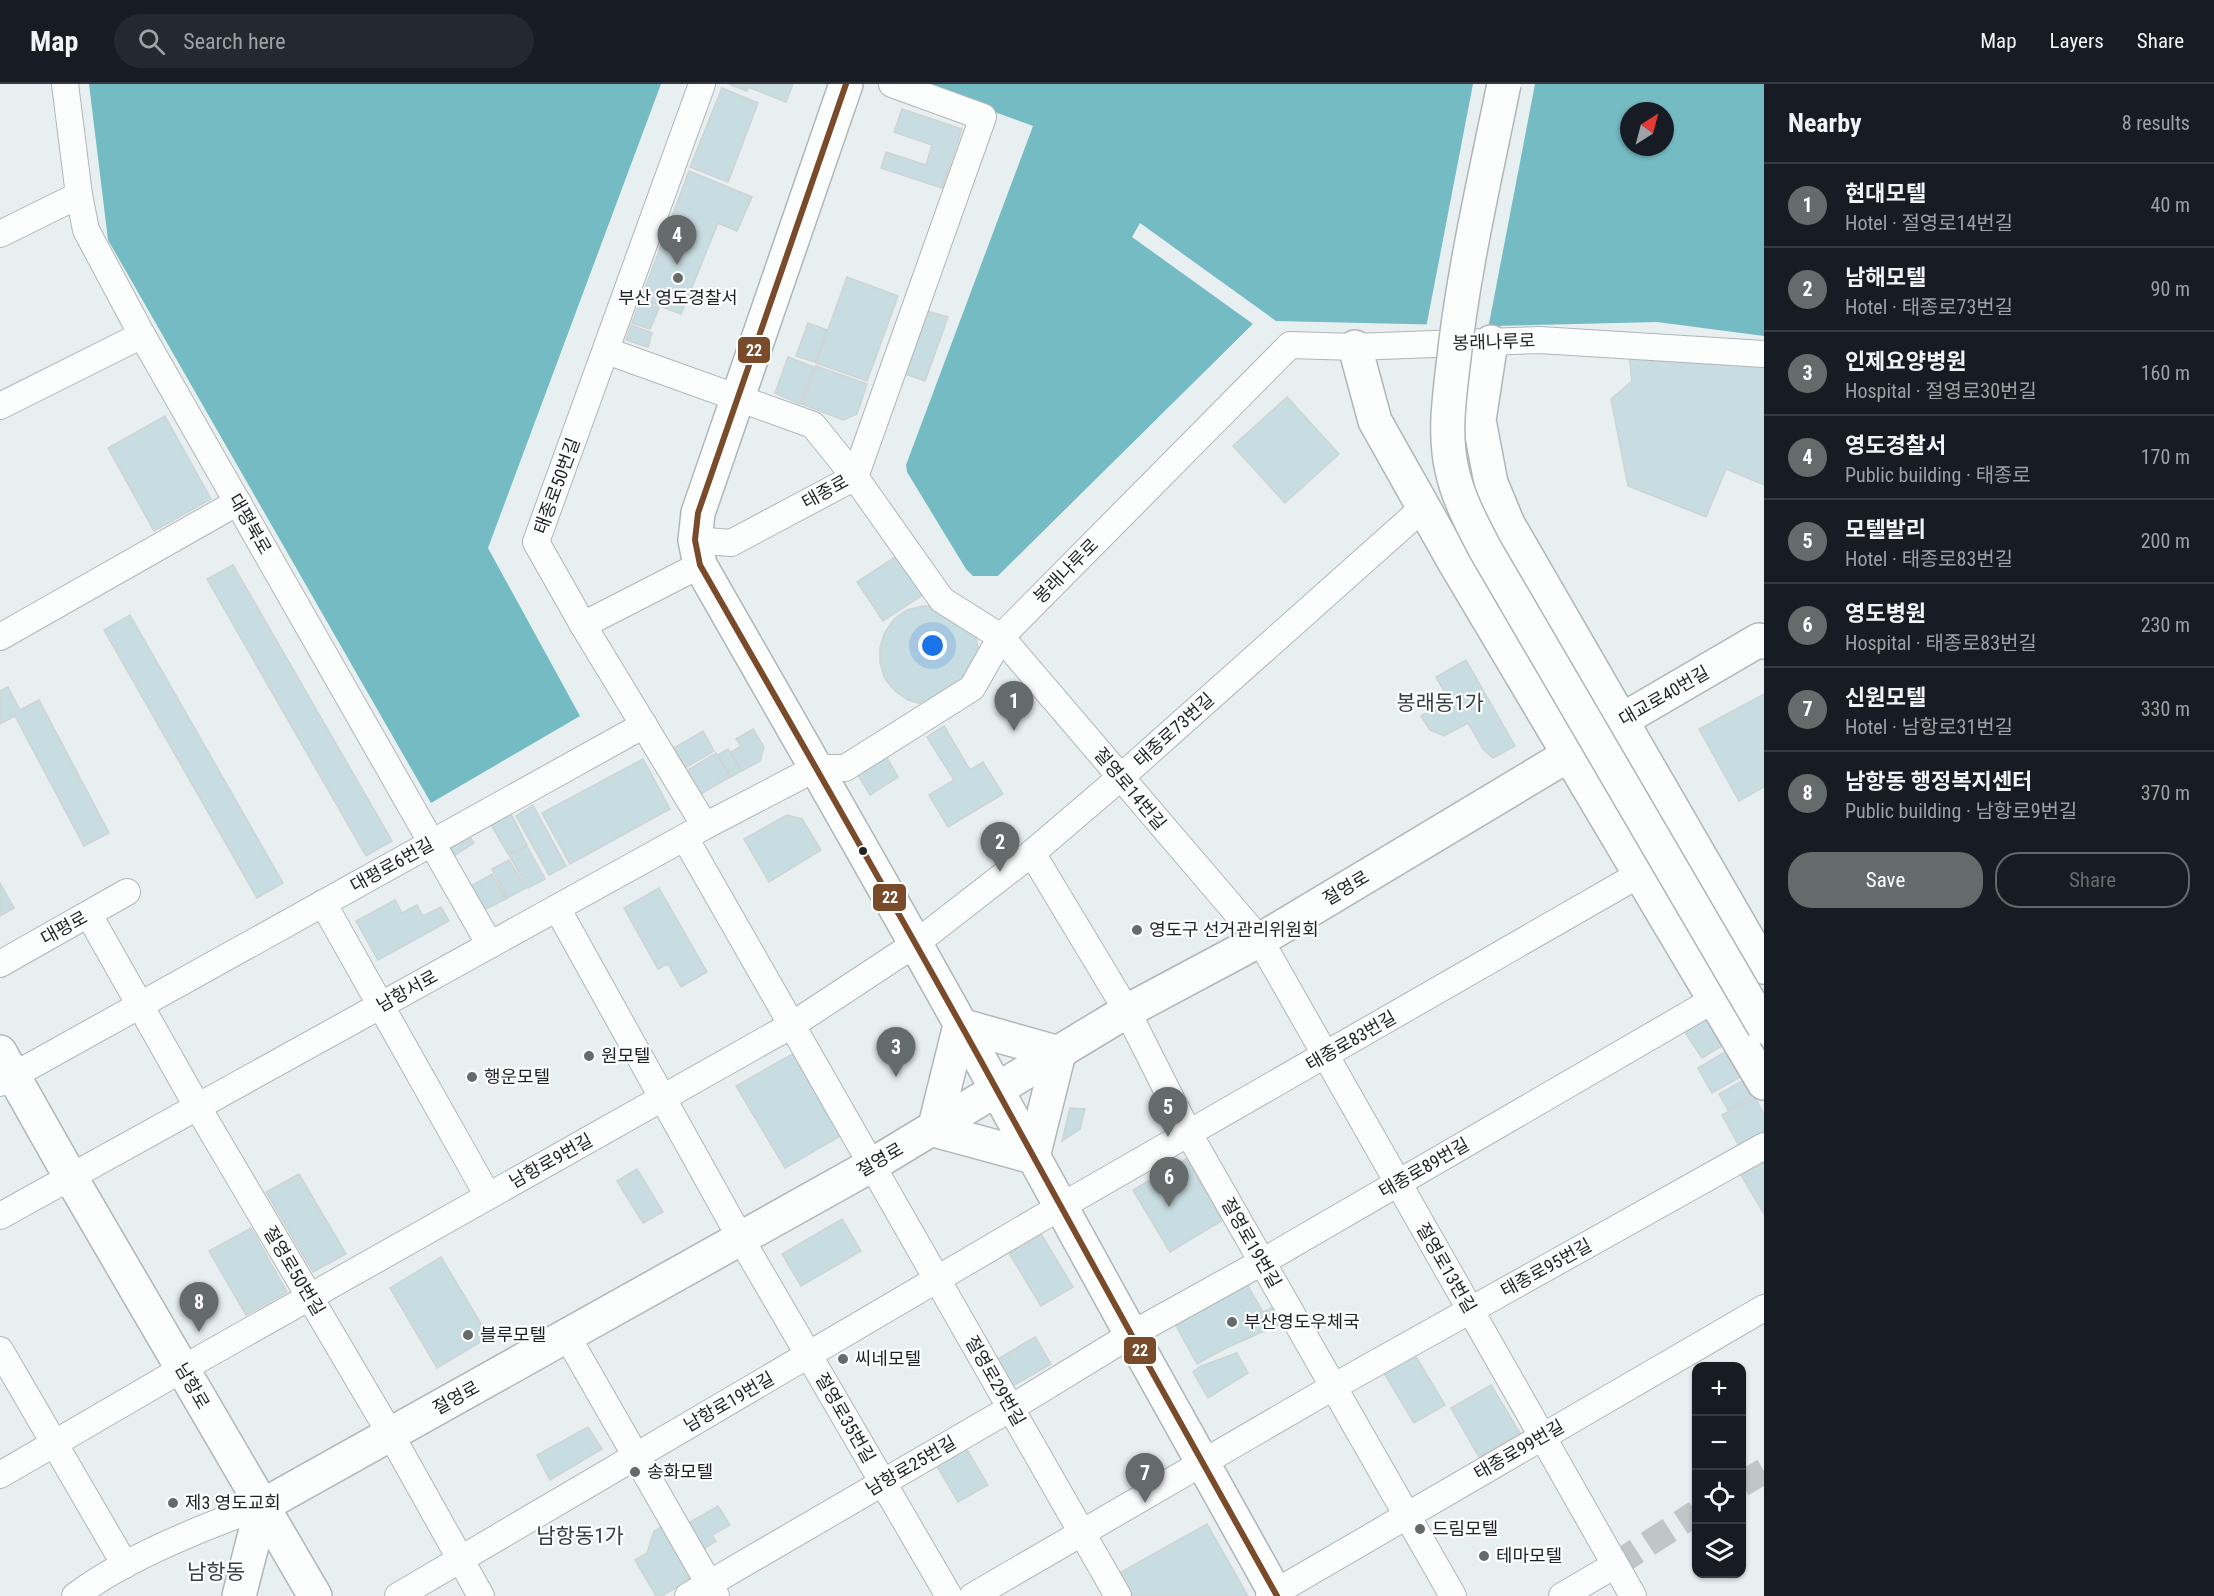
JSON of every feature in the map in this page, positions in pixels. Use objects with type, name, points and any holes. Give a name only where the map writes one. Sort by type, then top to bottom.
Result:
[{"type":"main road","points":[[1503,84],[1459,308],[1448,405],[1451,469],[1458,494],[1485,549],[1764,1027]]},
{"type":"main road","points":[[844,88],[698,513],[697,553],[1204,1463],[1274,1595]]},
{"type":"main road","points":[[1491,342],[1479,420],[1491,483],[1508,524],[1764,967]]},
{"type":"main road","points":[[1355,347],[1375,421],[1452,558],[1764,1083]]},
{"type":"main road","name":"대교로40번길","points":[[1570,754],[1622,720],[1762,641]]},
{"type":"main road","name":"절영로","points":[[262,1506],[872,1166],[1127,1011],[1260,940],[1570,754]]},
{"type":"main road","points":[[960,1025],[1059,1053],[1033,1157]]},
{"type":"main road","points":[[960,1025],[933,1130],[1033,1157]]},
{"type":"main road","points":[[4,1070],[70,1176]]},
{"type":"main road","name":"남항로","points":[[70,1176],[315,1596]]},
{"type":"main road","points":[[239,1596],[262,1506]]},
{"type":"street","name":"대평북로","points":[[65,84],[79,195],[86,230],[142,335],[490,945]]},
{"type":"street","points":[[702,84],[607,351],[738,399]]},
{"type":"street","points":[[892,84],[983,117],[855,477],[942,600],[1001,637]]},
{"type":"street","points":[[0,234],[79,195]]},
{"type":"street","points":[[3,396],[142,335]]},
{"type":"street","name":"봉래나루로","points":[[816,768],[845,768],[972,688],[1001,637],[1290,345],[1355,347],[1540,340],[1764,354]]},
{"type":"street","name":"태종로50번길","points":[[607,351],[536,543],[644,725],[792,1025]]},
{"type":"street","name":"태종로","points":[[697,553],[731,543],[855,477],[813,425],[738,399]]},
{"type":"street","points":[[0,637],[238,502]]},
{"type":"street","name":"태종로73번길","points":[[915,944],[1032,853],[1121,777],[1424,507]]},
{"type":"street","points":[[583,625],[697,553]]},
{"type":"street","name":"절영로14번길","points":[[1001,637],[1260,940]]},
{"type":"street","name":"대평로6번길","points":[[4,1070],[140,1005],[644,725]]},
{"type":"street","name":"남항서로","points":[[0,1216],[695,832],[816,768]]},
{"type":"street","name":"절영로19번길","points":[[1032,853],[1127,1011],[1190,1134],[1453,1596]]},
{"type":"street","name":"태종로83번길","points":[[1060,1207],[1640,874]]},
{"type":"street","name":"대평로","points":[[0,964],[127,892]]},
{"type":"street","points":[[323,903],[488,1196]]},
{"type":"street","name":"절영로35번길","points":[[557,908],[741,1239],[949,1596]]},
{"type":"street","points":[[89,915],[197,1106]]},
{"type":"street","name":"절영로13번길","points":[[1260,940],[1633,1596]]},
{"type":"street","name":"남항로9번길","points":[[0,1474],[792,1025],[915,944]]},
{"type":"street","name":"태종로89번길","points":[[1132,1334],[1262,1262],[1715,999]]},
{"type":"street","name":"절영로29번길","points":[[792,1025],[1118,1596]]},
{"type":"street","name":"절영로50번길","points":[[197,1106],[391,1435],[482,1596]]},
{"type":"street","name":"태종로95번길","points":[[973,1596],[1333,1387],[1764,1146]]},
{"type":"street","name":"남항로19번길","points":[[398,1596],[1060,1207]]},
{"type":"street","name":"태종로99번길","points":[[1274,1595],[1764,1308]]},
{"type":"street","name":"남항로25번길","points":[[705,1592],[1132,1334]]},
{"type":"street","points":[[567,1336],[636,1457],[705,1592]]},
{"type":"street","points":[[0,1350],[125,1565]]},
{"type":"street","points":[[75,1596],[125,1565],[205,1527],[262,1506]]},
{"type":"street","points":[[1562,1596],[1615,1565]]},
{"type":"water","points":[[89,84],[661,84],[488,548],[580,716],[431,803],[108,240]]},
{"type":"water","points":[[918,84],[1764,84],[1764,336],[1657,322],[1495,326],[1276,321],[1253,324],[998,576],[973,576],[966,569],[907,472],[906,465],[1033,126]]},
{"type":"pier","points":[[1473,84],[1535,84],[1488,329],[1426,328]]},
{"type":"pier","points":[[1140,223],[1276,321],[1255,327],[1000,578],[976,579],[973,576],[998,576],[1253,324],[1132,237]]},
{"type":"building","points":[[729,84],[793,84],[786,102],[748,87],[747,91]]},
{"type":"building","points":[[722,88],[758,103],[728,182],[690,167]]},
{"type":"building","points":[[902,109],[962,129],[942,188],[881,168],[886,152],[926,165],[932,145],[894,132]]},
{"type":"building","points":[[689,171],[752,197],[737,231],[718,223],[681,314],[641,299]]},
{"type":"building","points":[[847,277],[898,296],[867,381],[816,363]]},
{"type":"building","points":[[640,301],[659,308],[650,329],[632,323]]},
{"type":"building","points":[[920,309],[948,317],[925,381],[897,371]]},
{"type":"building","points":[[808,323],[827,330],[815,362],[796,356]]},
{"type":"building","points":[[631,325],[652,333],[648,347],[626,340]]},
{"type":"building","points":[[1629,356],[1764,365],[1764,485],[1726,469],[1706,517],[1628,486],[1611,399],[1632,381]]},
{"type":"building","points":[[788,357],[814,367],[800,404],[775,393]]},
{"type":"building","points":[[816,366],[867,384],[857,414],[843,420],[802,404]]},
{"type":"building","points":[[1287,397],[1339,454],[1285,503],[1233,446]]},
{"type":"building","points":[[165,416],[211,499],[154,531],[108,448]]},
{"type":"building","points":[[898,555],[924,594],[883,621],[857,582]]},
{"type":"building","points":[[233,565],[392,841],[366,856],[207,579]]},
{"type":"building","points":[[923,606],[939,606],[967,623],[976,637],[979,654],[957,697],[925,705],[908,700],[895,691],[885,679],[880,663],[880,647],[885,632],[894,619],[907,610]]},
{"type":"building","points":[[130,615],[283,883],[257,898],[104,630]]},
{"type":"building","points":[[1466,660],[1515,746],[1493,758],[1483,749],[1468,723],[1444,736],[1430,730],[1421,716],[1449,700],[1436,677]]},
{"type":"building","points":[[8,687],[20,710],[39,700],[109,833],[84,846],[15,716],[0,724],[0,691]]},
{"type":"building","points":[[1764,694],[1764,787],[1739,801],[1699,729]]},
{"type":"building","points":[[944,726],[970,770],[983,762],[1003,794],[948,827],[929,795],[954,780],[927,737]]},
{"type":"building","points":[[753,729],[764,747],[760,761],[742,771],[731,752],[741,746],[736,739]]},
{"type":"building","points":[[703,731],[714,751],[685,768],[674,748]]},
{"type":"building","points":[[728,749],[741,771],[731,777],[718,755]]},
{"type":"building","points":[[716,753],[730,777],[701,794],[688,770]]},
{"type":"building","points":[[886,756],[898,777],[870,795],[857,773]]},
{"type":"building","points":[[643,759],[670,809],[570,864],[542,813]]},
{"type":"building","points":[[533,805],[566,866],[549,875],[516,816]]},
{"type":"building","points":[[510,812],[527,845],[508,854],[490,823]]},
{"type":"building","points":[[787,815],[802,819],[821,850],[769,882],[744,839]]},
{"type":"building","points":[[468,834],[474,843],[455,855],[449,846]]},
{"type":"building","points":[[527,846],[545,879],[528,888],[509,855]]},
{"type":"building","points":[[509,860],[526,888],[507,898],[492,869]]},
{"type":"building","points":[[492,874],[506,899],[484,910],[471,886]]},
{"type":"building","points":[[0,883],[14,908],[0,916]]},
{"type":"building","points":[[659,888],[707,972],[681,987],[668,964],[658,969],[624,908]]},
{"type":"building","points":[[395,900],[402,913],[417,905],[423,916],[441,907],[449,921],[378,960],[356,921]]},
{"type":"building","points":[[1707,1016],[1725,1044],[1702,1058],[1684,1031]]},
{"type":"building","points":[[1725,1052],[1740,1077],[1712,1093],[1698,1068]]},
{"type":"building","points":[[794,1053],[842,1135],[785,1168],[736,1086]]},
{"type":"building","points":[[1742,1081],[1751,1097],[1728,1110],[1719,1094]]},
{"type":"building","points":[[1755,1097],[1764,1114],[1764,1133],[1739,1146],[1722,1115]]},
{"type":"building","points":[[1070,1108],[1085,1109],[1080,1129],[1062,1141]]},
{"type":"building","points":[[1186,1159],[1223,1220],[1170,1252],[1133,1190]]},
{"type":"building","points":[[1764,1161],[1764,1214],[1741,1175]]},
{"type":"building","points":[[637,1169],[663,1212],[643,1223],[617,1181]]},
{"type":"building","points":[[299,1174],[346,1254],[313,1272],[266,1192]]},
{"type":"building","points":[[842,1219],[861,1251],[801,1286],[782,1254]]},
{"type":"building","points":[[251,1228],[287,1292],[246,1315],[209,1251]]},
{"type":"building","points":[[1041,1234],[1073,1287],[1041,1306],[1009,1253]]},
{"type":"building","points":[[441,1257],[489,1337],[437,1368],[390,1288]]},
{"type":"building","name":"부산영도우체국","points":[[1247,1284],[1263,1312],[1279,1304],[1289,1320],[1226,1348],[1197,1364],[1175,1324]]},
{"type":"building","points":[[1035,1337],[1051,1364],[1011,1387],[996,1360]]},
{"type":"building","points":[[1237,1353],[1248,1373],[1208,1398],[1193,1372],[1201,1366]]},
{"type":"building","points":[[1415,1355],[1445,1405],[1414,1423],[1384,1373]]},
{"type":"building","points":[[1491,1385],[1520,1433],[1479,1457],[1451,1408]]},
{"type":"building","points":[[588,1427],[602,1449],[550,1480],[537,1455]]},
{"type":"building","points":[[964,1445],[988,1485],[958,1502],[935,1463]]},
{"type":"building","points":[[718,1506],[730,1525],[712,1535],[716,1541],[701,1551],[685,1525]]},
{"type":"building","points":[[1207,1524],[1248,1596],[1125,1596],[1114,1576]]},
{"type":"building","points":[[663,1526],[694,1577],[662,1596],[656,1596],[635,1560],[647,1553],[654,1531]]},
{"type":"tunnel","points":[[1746,1482],[1764,1471]]},
{"type":"tunnel","points":[[1615,1565],[1692,1516]]},
{"type":"transit line","name":"22","points":[[846,84],[698,513],[695,540],[700,565],[925,960],[1277,1596]]},
{"type":"place","name":"영도경찰서","points":[[677,265]]},
{"type":"place","name":"부산 영도경찰서","points":[[678,278]]},
{"type":"place","name":"현대모텔","points":[[1014,731]]},
{"type":"place","name":"남해모텔","points":[[1000,872]]},
{"type":"place","name":"영도구 선거관리위원회","points":[[1137,930]]},
{"type":"place","name":"원모텔","points":[[589,1056]]},
{"type":"place","name":"행운모텔","points":[[472,1077]]},
{"type":"place","name":"인제요양병원","points":[[896,1077]]},
{"type":"place","name":"모텔발리","points":[[1168,1137]]},
{"type":"place","name":"영도병원","points":[[1169,1207]]},
{"type":"place","name":"부산영도우체국","points":[[1232,1322]]},
{"type":"place","name":"남항동 행정복지센터","points":[[199,1332]]},
{"type":"place","name":"블루모텔","points":[[468,1335]]},
{"type":"place","name":"씨네모텔","points":[[843,1359]]},
{"type":"place","name":"송화모텔","points":[[635,1472]]},
{"type":"place","name":"제3 영도교회","points":[[173,1503]]},
{"type":"place","name":"신원모텔","points":[[1145,1503]]},
{"type":"place","name":"드림모텔","points":[[1420,1529]]},
{"type":"place","name":"테마모텔","points":[[1484,1556]]},
{"type":"district","name":"봉래동1가","points":[[1440,703]]},
{"type":"district","name":"남항동1가","points":[[580,1536]]},
{"type":"district","name":"남항동","points":[[216,1572]]}]
